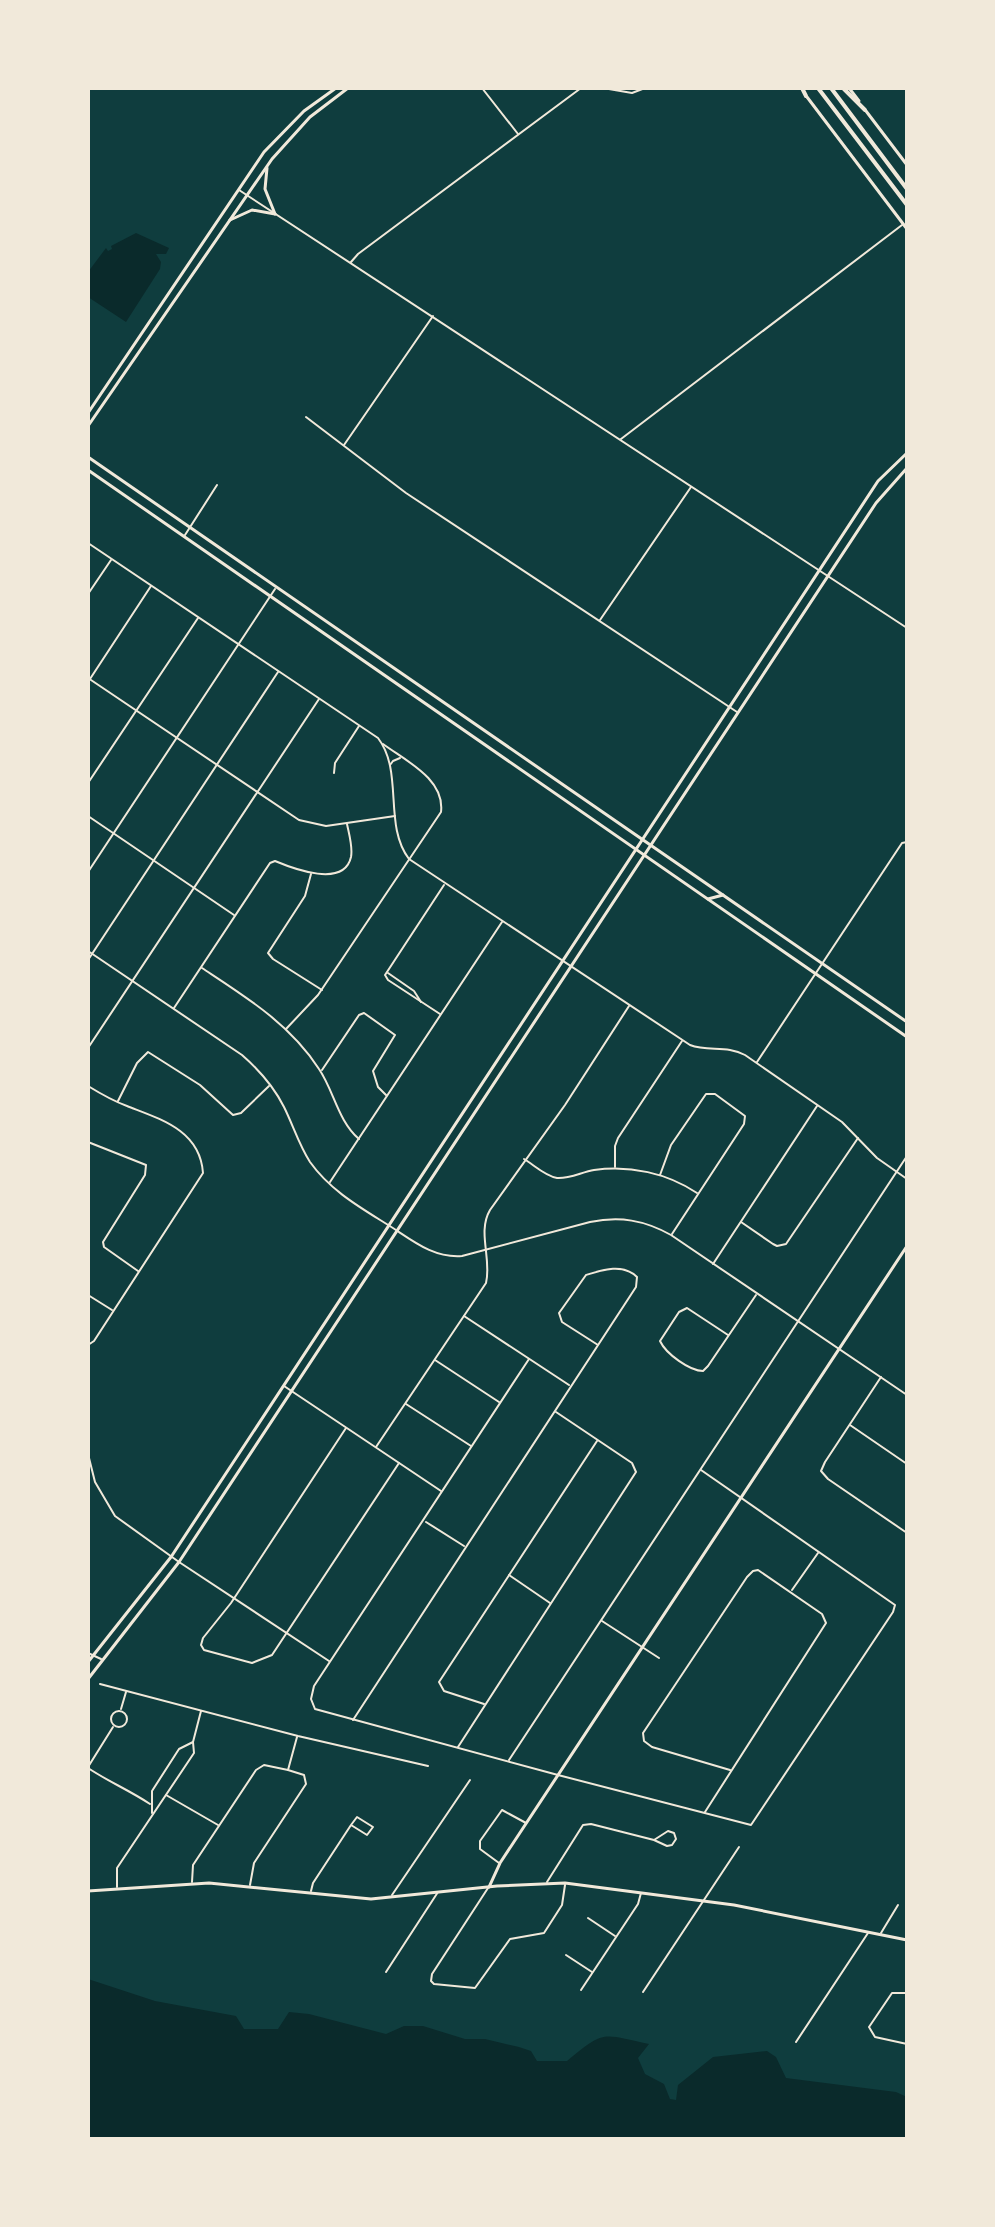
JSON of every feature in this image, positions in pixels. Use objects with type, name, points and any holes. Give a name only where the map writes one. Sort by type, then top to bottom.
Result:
[{"type":"highway","points":[[801,88],[806,96]]},
{"type":"highway","points":[[818,88],[907,205]]},
{"type":"highway","points":[[831,88],[907,189]]},
{"type":"highway","points":[[843,88],[865,110]]},
{"type":"main road","points":[[88,413],[238,189],[282,132],[336,88]]},
{"type":"main road","points":[[88,426],[245,194],[310,117],[348,88]]},
{"type":"main road","points":[[849,88],[907,165]]},
{"type":"main road","points":[[806,96],[907,229]]},
{"type":"main road","points":[[272,159],[264,178],[275,214]]},
{"type":"main road","points":[[221,228],[238,214],[252,210],[275,214]]},
{"type":"main road","points":[[179,277],[186,281]]},
{"type":"main road","points":[[131,347],[138,352]]},
{"type":"main road","points":[[119,366],[126,370]]},
{"type":"main road","points":[[88,1662],[171,1557],[878,481],[907,453]]},
{"type":"main road","points":[[88,457],[869,996],[907,1025],[902,1033]]},
{"type":"main road","points":[[88,1679],[179,1562],[876,503],[907,468]]},
{"type":"main road","points":[[88,470],[907,1037]]},
{"type":"main road","points":[[141,505],[147,497]]},
{"type":"main road","points":[[218,558],[223,550]]},
{"type":"main road","points":[[242,576],[248,568]]},
{"type":"main road","points":[[373,667],[379,658]]},
{"type":"main road","points":[[407,691],[414,682]]},
{"type":"main road","points":[[496,753],[503,743]]},
{"type":"main road","points":[[530,776],[537,767]]},
{"type":"main road","points":[[708,899],[723,895]]},
{"type":"main road","points":[[762,936],[773,930]]},
{"type":"main road","points":[[862,1006],[869,996]]},
{"type":"main road","points":[[489,1887],[500,1863],[907,1246]]},
{"type":"main road","points":[[356,1277],[365,1282]]},
{"type":"main road","points":[[334,1310],[342,1316]]},
{"type":"main road","points":[[307,1351],[315,1357]]},
{"type":"main road","points":[[212,1495],[219,1501]]},
{"type":"main road","points":[[88,1891],[192,1883],[250,1885],[371,1899],[547,1882],[565,1883],[704,1901],[907,1940]]},
{"type":"street","points":[[482,88],[519,135]]},
{"type":"street","points":[[350,263],[581,88]]},
{"type":"street","points":[[603,88],[632,93],[645,88]]},
{"type":"street","points":[[238,189],[907,628]]},
{"type":"street","points":[[620,440],[903,224]]},
{"type":"street","points":[[343,446],[433,316]]},
{"type":"street","points":[[306,417],[477,542],[739,713]]},
{"type":"street","points":[[184,536],[217,485]]},
{"type":"street","points":[[599,621],[691,487]]},
{"type":"street","points":[[88,543],[360,725],[438,788],[443,802],[441,812],[322,990],[286,1029]]},
{"type":"street","points":[[88,594],[112,559]]},
{"type":"street","points":[[151,586],[89,680],[291,815],[308,823],[326,826],[396,816]]},
{"type":"street","points":[[88,872],[276,587]]},
{"type":"street","points":[[88,783],[198,617]]},
{"type":"street","points":[[88,960],[278,671]]},
{"type":"street","points":[[88,1048],[319,698]]},
{"type":"street","points":[[334,773],[335,763],[360,725]]},
{"type":"street","points":[[382,744],[389,769],[400,843],[409,859],[683,1040],[703,1049],[738,1051],[757,1063],[818,1105],[907,1179]]},
{"type":"street","points":[[389,769],[393,761],[402,758]]},
{"type":"street","points":[[88,816],[235,915]]},
{"type":"street","points":[[173,1009],[272,861],[311,872],[335,873],[347,865],[351,850],[347,823]]},
{"type":"street","points":[[757,1063],[902,843],[907,842]]},
{"type":"street","points":[[311,872],[305,896],[268,953],[322,990]]},
{"type":"street","points":[[440,1014],[386,979],[387,972],[445,884]]},
{"type":"street","points":[[329,1183],[502,922]]},
{"type":"street","points":[[88,951],[242,1055],[269,1085],[283,1106],[303,1150],[329,1183],[352,1203],[423,1247],[444,1256],[462,1256],[606,1219],[636,1220],[671,1235],[907,1395]]},
{"type":"street","points":[[201,967],[286,1029],[321,1072],[347,1126],[359,1139]]},
{"type":"street","points":[[376,1447],[486,1283],[484,1229],[487,1216],[630,1005]]},
{"type":"street","points":[[321,1072],[359,1015],[364,1013],[395,1035],[373,1071],[378,1087],[387,1096]]},
{"type":"street","points":[[615,1168],[618,1138],[683,1040]]},
{"type":"street","points":[[118,1102],[137,1063],[148,1052],[200,1085],[233,1115],[241,1113],[269,1085]]},
{"type":"street","points":[[88,1086],[118,1102],[169,1122],[181,1131],[198,1153],[202,1165],[201,1179],[94,1341],[88,1345]]},
{"type":"street","points":[[660,1175],[671,1145],[709,1093],[745,1116],[746,1120],[671,1235]]},
{"type":"street","points":[[713,1264],[818,1105]]},
{"type":"street","points":[[741,1222],[777,1246],[786,1244],[858,1137]]},
{"type":"street","points":[[88,1142],[146,1165],[145,1175],[103,1242],[104,1247],[139,1272]]},
{"type":"street","points":[[508,1762],[907,1156]]},
{"type":"street","points":[[524,1159],[558,1178],[615,1168],[660,1175],[698,1193]]},
{"type":"street","points":[[353,1721],[636,1287],[637,1277],[631,1271],[613,1269],[586,1275],[559,1313],[562,1322],[598,1345]]},
{"type":"street","points":[[728,1335],[687,1308],[679,1312],[660,1341],[666,1350],[700,1372],[708,1366],[756,1294]]},
{"type":"street","points":[[88,1295],[113,1311]]},
{"type":"street","points":[[463,1316],[571,1387]]},
{"type":"street","points":[[529,1359],[311,1693],[312,1704],[322,1713],[751,1825],[895,1605],[701,1470]]},
{"type":"street","points":[[435,1360],[500,1403]]},
{"type":"street","points":[[881,1377],[821,1471],[907,1533]]},
{"type":"street","points":[[284,1386],[442,1492]]},
{"type":"street","points":[[405,1403],[472,1447]]},
{"type":"street","points":[[458,1749],[636,1472],[632,1463],[555,1411]]},
{"type":"street","points":[[849,1425],[907,1464]]},
{"type":"street","points":[[346,1428],[201,1645],[207,1651],[252,1663],[272,1655],[399,1463]]},
{"type":"street","points":[[485,1704],[444,1691],[439,1682],[597,1441]]},
{"type":"street","points":[[88,1454],[95,1482],[115,1516],[171,1557],[331,1662]]},
{"type":"street","points":[[424,1520],[465,1547]]},
{"type":"street","points":[[791,1592],[819,1552]]},
{"type":"street","points":[[704,1813],[824,1628],[825,1618],[822,1614],[758,1570],[750,1573],[643,1733],[644,1741],[652,1747],[730,1770]]},
{"type":"street","points":[[509,1575],[551,1603]]},
{"type":"street","points":[[601,1620],[659,1658]]},
{"type":"street","points":[[88,1653],[103,1660]]},
{"type":"street","points":[[100,1684],[298,1736],[428,1766]]},
{"type":"street","points":[[121,1711],[126,1691]]},
{"type":"street","points":[[117,1888],[117,1868],[194,1753],[193,1742],[201,1710]]},
{"type":"street","points":[[114,1726],[111,1717],[121,1711]]},
{"type":"street","points":[[114,1726],[122,1727],[126,1723],[121,1711]]},
{"type":"street","points":[[114,1726],[88,1768],[116,1787],[125,1788],[151,1804]]},
{"type":"street","points":[[288,1770],[298,1736]]},
{"type":"street","points":[[153,1815],[152,1791],[179,1749],[193,1742]]},
{"type":"street","points":[[192,1883],[193,1865],[259,1767],[267,1765],[304,1775],[306,1784],[254,1863],[250,1885]]},
{"type":"street","points":[[391,1897],[470,1780]]},
{"type":"street","points":[[166,1795],[219,1826]]},
{"type":"street","points":[[500,1863],[479,1847],[500,1812],[506,1810],[527,1823]]},
{"type":"street","points":[[310,1892],[313,1883],[351,1825],[358,1816],[373,1827],[365,1835],[351,1825]]},
{"type":"street","points":[[547,1882],[583,1825],[591,1824],[670,1846],[675,1842],[675,1836],[666,1831],[654,1840]]},
{"type":"street","points":[[643,1992],[739,1847]]},
{"type":"street","points":[[489,1887],[432,1974],[431,1981],[438,1985],[475,1988],[510,1939],[544,1933],[562,1905],[565,1883]]},
{"type":"street","points":[[386,1972],[439,1891]]},
{"type":"street","points":[[581,1990],[638,1904],[642,1892]]},
{"type":"street","points":[[880,1934],[898,1905]]},
{"type":"street","points":[[588,1918],[616,1936]]},
{"type":"street","points":[[796,2042],[868,1932]]},
{"type":"street","points":[[566,1955],[593,1972]]},
{"type":"street","points":[[907,1993],[895,1991],[889,1995],[869,2027],[872,2035],[907,2044]]},
{"type":"water","points":[[136,233],[169,248],[166,254],[156,254],[161,262],[160,269],[126,322],[88,297],[88,272],[106,248],[108,251],[112,249],[111,246]]},
{"type":"water","points":[[88,1979],[155,2001],[236,2016],[244,2029],[278,2029],[289,2012],[309,2014],[386,2034],[404,2026],[423,2026],[465,2039],[485,2039],[519,2047],[531,2051],[537,2061],[567,2061],[597,2039],[622,2038],[649,2044],[638,2058],[645,2074],[664,2084],[670,2099],[676,2100],[678,2085],[713,2057],[767,2051],[776,2057],[786,2078],[896,2092],[907,2097],[907,2139],[88,2139]]}]
